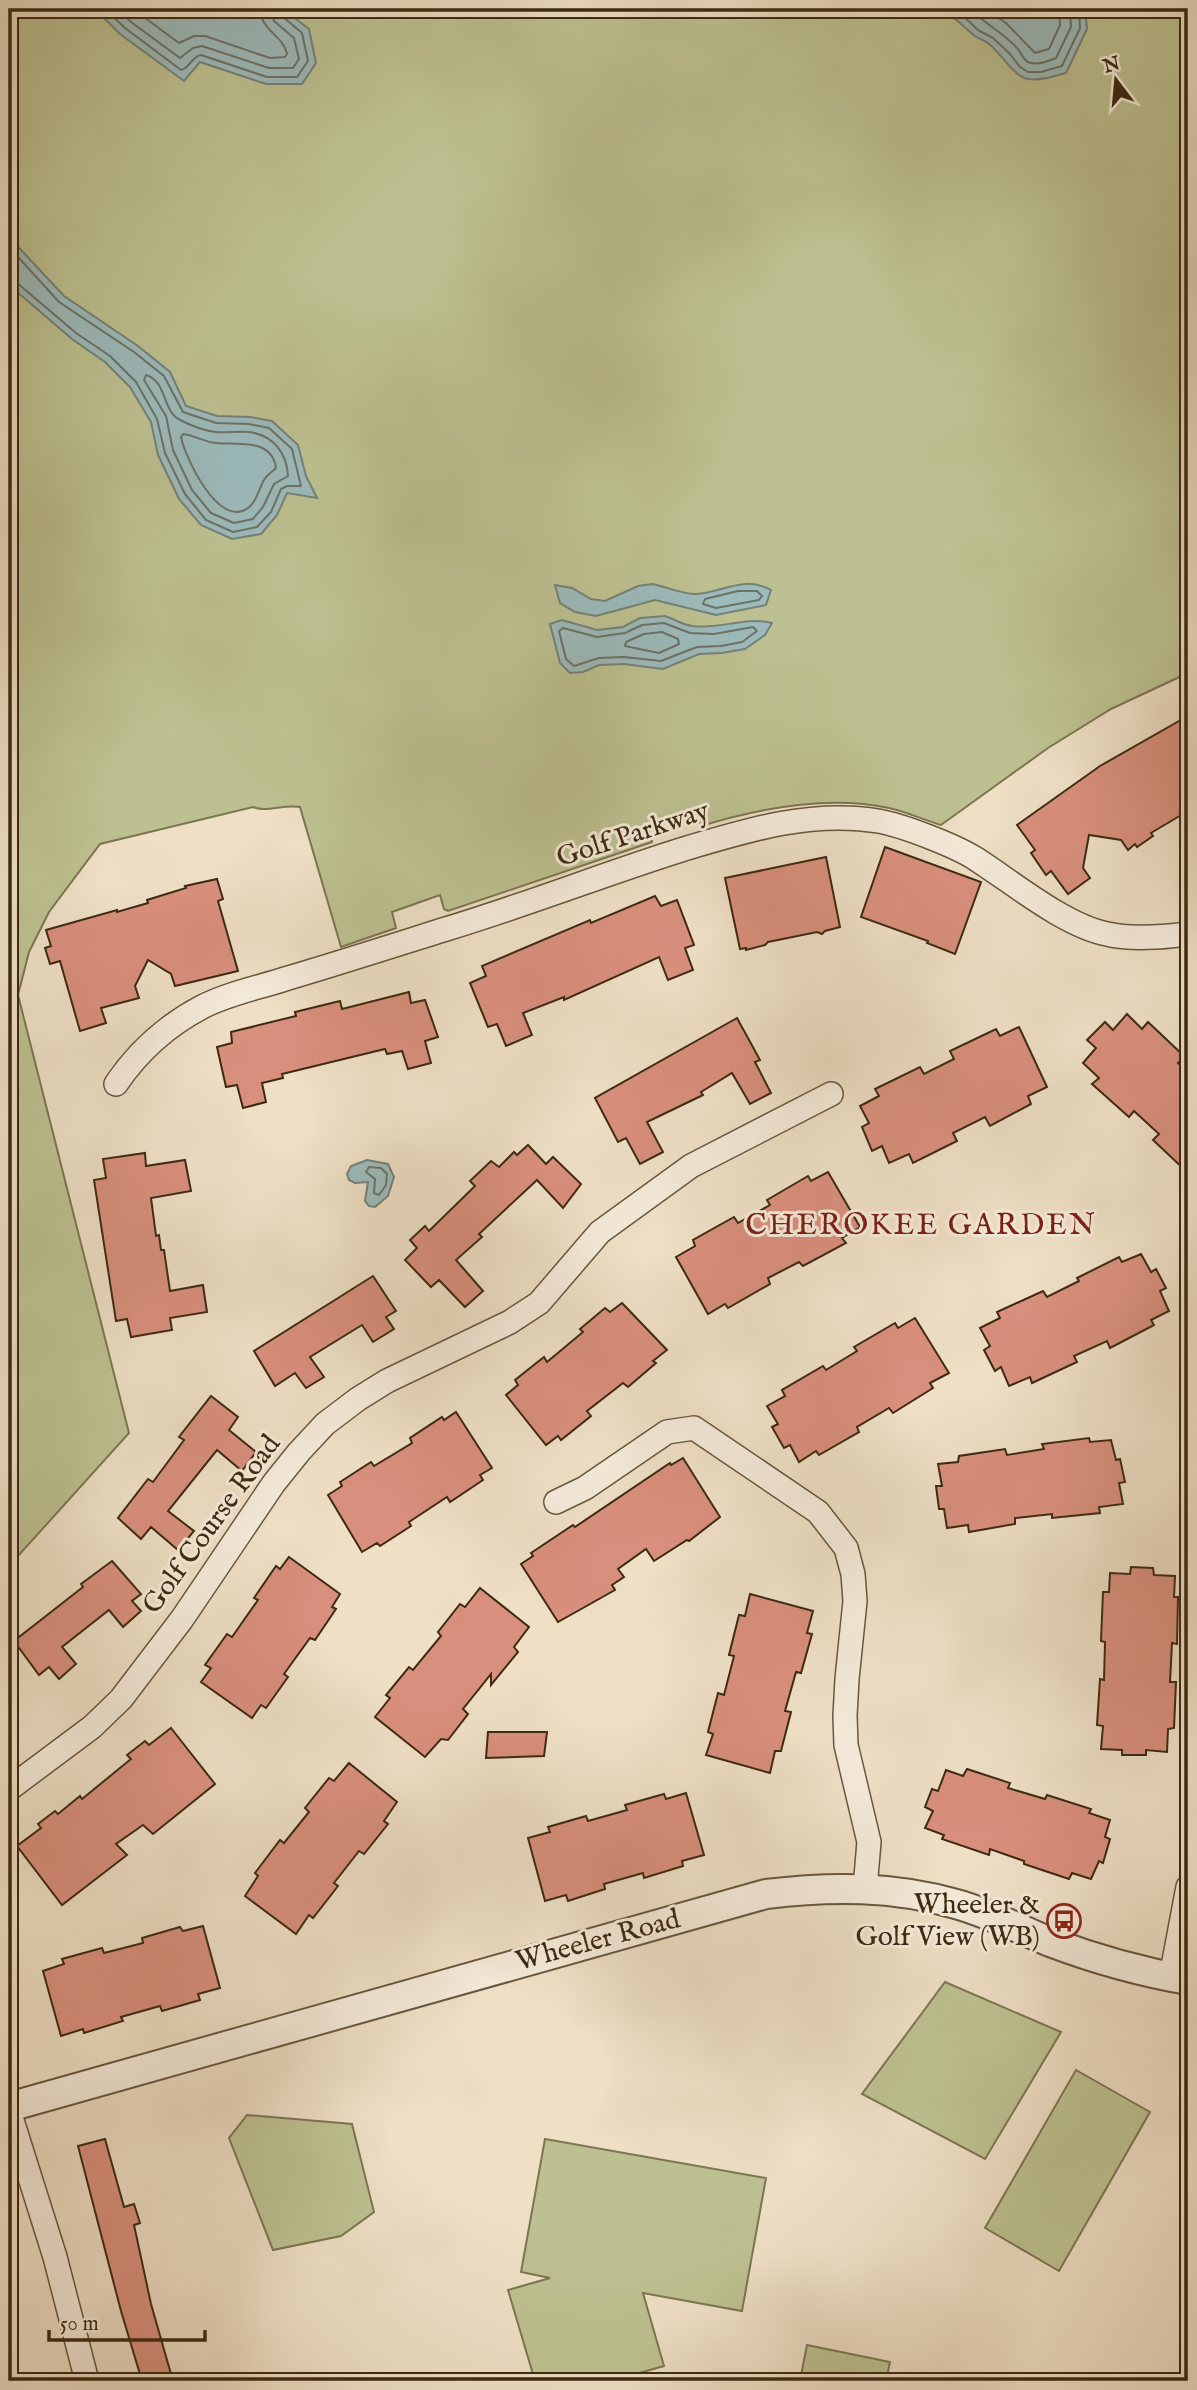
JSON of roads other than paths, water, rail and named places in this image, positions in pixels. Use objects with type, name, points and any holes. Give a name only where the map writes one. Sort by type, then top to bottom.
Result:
[{"type":"street","name":"Golf Parkway","points":[[116,1084],[134,1057],[154,1039],[203,1006],[455,927],[615,870],[739,832],[783,822],[815,818],[879,821],[906,829],[974,858],[1008,882],[1085,928],[1107,935],[1152,937],[1188,934]]},
{"type":"street","name":"Golf Course Road","points":[[9,1789],[92,1727],[121,1699],[182,1619],[274,1483],[325,1424],[387,1381],[510,1322],[539,1303],[600,1232],[691,1166],[831,1094]]},
{"type":"street","points":[[556,1502],[585,1488],[667,1432],[694,1428],[818,1512],[836,1533],[846,1548],[853,1574],[855,1601],[845,1716],[846,1745],[869,1842],[865,1888]]},
{"type":"street","points":[[1180,1978],[1188,1887]]},
{"type":"street","name":"Wheeler Road","points":[[9,2109],[766,1894],[818,1888],[865,1888],[918,1895],[957,1904],[1086,1955],[1180,1978]]},
{"type":"street","points":[[9,2109],[55,2257],[87,2381]]},
{"type":"water","points":[[95,9],[283,9],[309,29],[316,63],[302,84],[266,84],[200,62],[184,81],[120,34]]},
{"type":"water","points":[[941,9],[1085,9],[1087,29],[1066,73],[1043,79],[1028,79],[1018,74],[994,48]]},
{"type":"water","points":[[9,237],[64,296],[138,346],[170,372],[186,406],[217,416],[272,421],[298,445],[306,476],[317,498],[287,493],[277,515],[261,534],[232,539],[201,525],[179,499],[158,455],[151,422],[130,387],[105,362],[72,339],[9,285]]},
{"type":"water","points":[[652,584],[691,594],[743,584],[771,590],[766,605],[716,615],[655,600],[596,616],[575,612],[560,603],[555,585],[572,588],[591,599],[605,601],[638,586]]},
{"type":"water","points":[[665,616],[702,627],[752,621],[772,623],[765,635],[745,649],[699,654],[663,669],[624,664],[599,665],[583,672],[570,673],[560,663],[550,624],[562,620],[597,630],[623,627],[640,618]]},
{"type":"water","points":[[367,1160],[388,1164],[394,1177],[388,1196],[375,1207],[369,1206],[365,1201],[368,1182],[355,1183],[349,1180],[347,1174],[351,1166]]},
{"type":"place","name":"Wheeler & Golf View (WB)","points":[[1064,1921]]},
{"type":"district","name":"CHEROKEE GARDEN","points":[[921,1226]]}]
